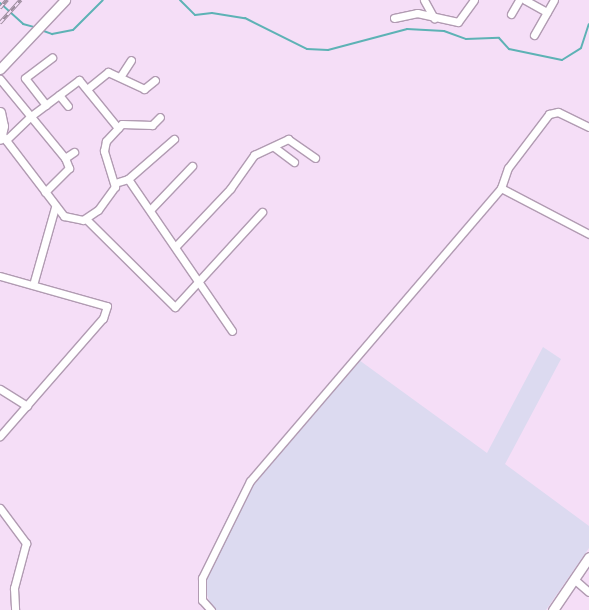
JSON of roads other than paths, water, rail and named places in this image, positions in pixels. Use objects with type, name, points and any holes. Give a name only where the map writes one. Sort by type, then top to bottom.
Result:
[{"type":"street","points":[[0,69],[65,0]]},
{"type":"street","points":[[424,0],[434,18]]},
{"type":"street","points":[[394,18],[411,13],[458,22],[474,0]]},
{"type":"street","points":[[511,14],[519,0]]},
{"type":"street","points":[[525,0],[547,12]]},
{"type":"street","points":[[534,34],[554,0]]},
{"type":"street","points":[[46,105],[25,78],[52,58]]},
{"type":"street","points":[[120,77],[131,60]]},
{"type":"street","points":[[87,89],[108,72],[144,89],[155,80]]},
{"type":"street","points":[[0,79],[65,158],[68,171],[45,192]]},
{"type":"street","points":[[3,138],[79,80],[118,128]]},
{"type":"street","points":[[58,95],[68,106]]},
{"type":"street","points":[[0,112],[3,138],[55,207],[64,216],[86,220],[175,307],[262,212]]},
{"type":"street","points":[[212,610],[202,600],[202,578],[250,481],[501,188],[508,168],[549,114],[558,112],[589,128]]},
{"type":"street","points":[[115,183],[104,146],[122,124],[152,125],[160,117]]},
{"type":"street","points":[[86,220],[98,210],[115,183],[128,179],[174,139]]},
{"type":"street","points":[[176,246],[230,189],[254,155],[288,139],[314,158]]},
{"type":"street","points":[[274,147],[294,162]]},
{"type":"street","points":[[65,158],[74,152]]},
{"type":"street","points":[[150,210],[192,166]]},
{"type":"street","points":[[128,179],[200,280],[204,294],[232,332]]},
{"type":"street","points":[[501,188],[589,234]]},
{"type":"street","points":[[33,285],[55,207]]},
{"type":"street","points":[[0,276],[107,306],[103,318],[0,436]]},
{"type":"street","points":[[0,389],[27,406]]},
{"type":"street","points":[[0,508],[26,543],[14,588],[15,610]]},
{"type":"street","points":[[553,610],[589,557]]},
{"type":"street","points":[[575,580],[589,592]]},
{"type":"waterway","points":[[41,30],[52,34],[73,30],[103,0]]},
{"type":"waterway","points":[[180,0],[195,15],[212,13],[245,18],[307,49],[328,50],[407,29],[444,31],[466,39],[499,38],[509,49],[562,60],[581,48],[589,24]]},
{"type":"waterway","points":[[0,3],[23,24],[34,27]]},
{"type":"railway","points":[[0,8],[7,0]]},
{"type":"railway","points":[[0,23],[21,0]]}]
